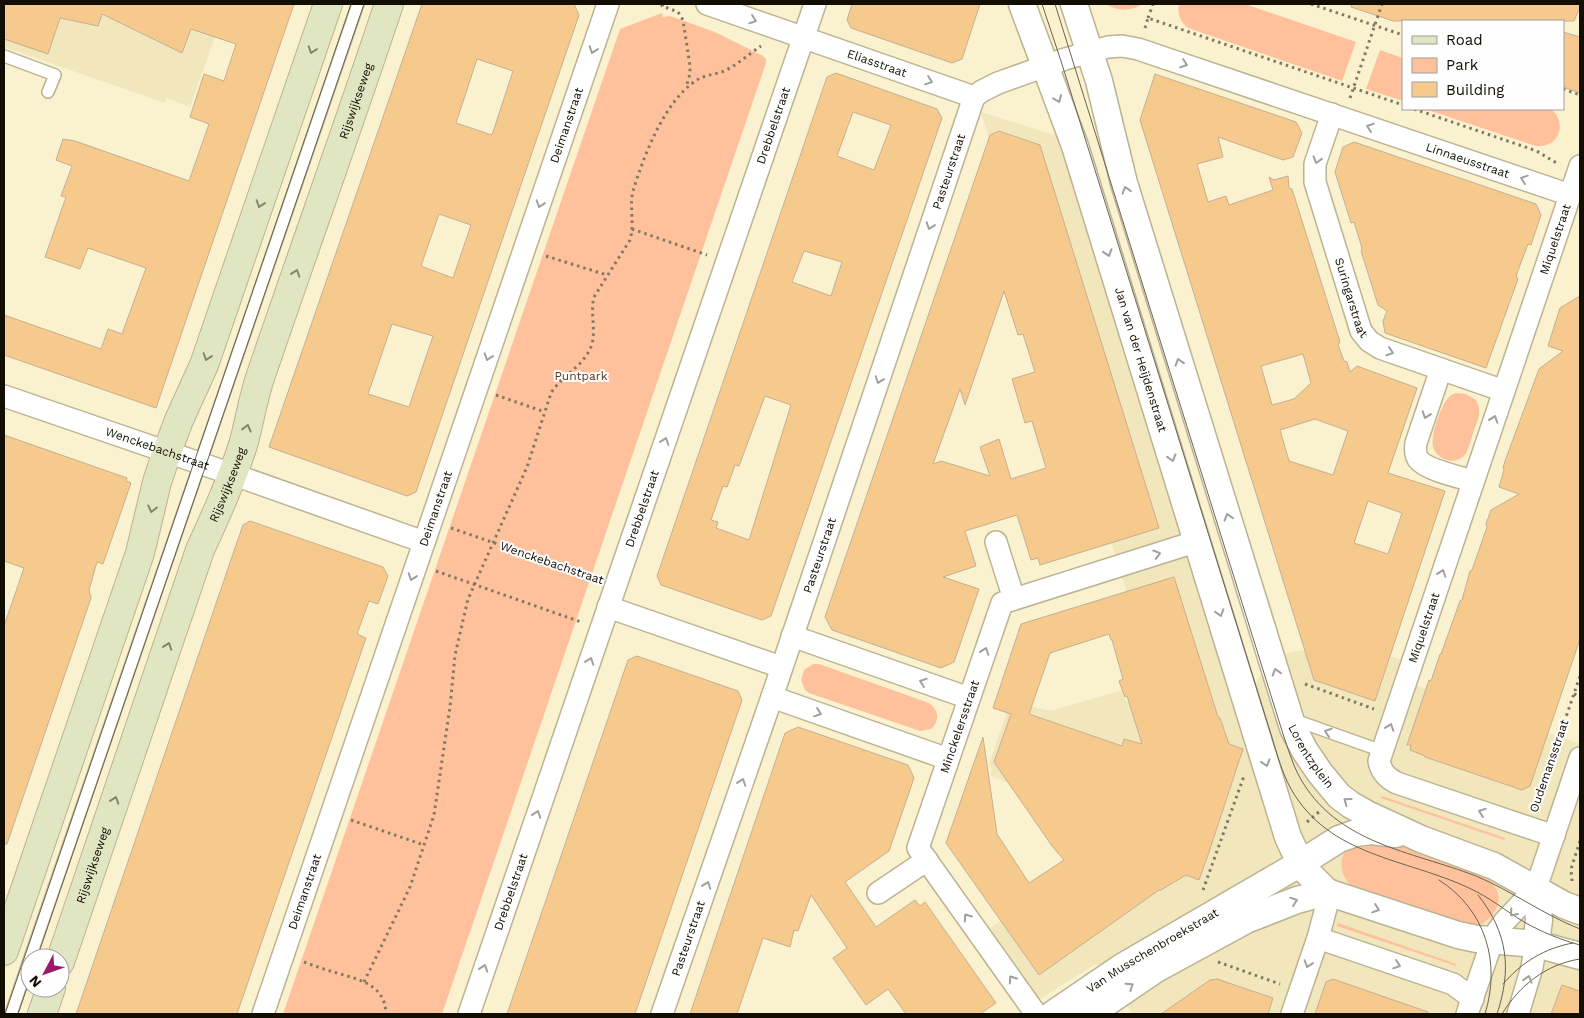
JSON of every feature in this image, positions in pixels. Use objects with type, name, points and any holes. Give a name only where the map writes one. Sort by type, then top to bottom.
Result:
[{"type":"main road","points":[[4,951],[140,553],[157,482],[167,452],[204,365],[328,4]]},
{"type":"main road","name":"Rijswijkseweg","points":[[65,948],[200,550],[222,504],[233,475],[258,382],[389,4]]},
{"type":"main road","points":[[42,1014],[48,998]]},
{"type":"street","name":"Deimanstraat","points":[[263,1014],[608,4]]},
{"type":"street","name":"Eliasstraat","points":[[707,4],[974,96]]},
{"type":"street","name":"Drebbelstraat","points":[[469,1014],[724,270],[794,34],[815,4]]},
{"type":"street","name":"Jan van der Heijdenstraat","points":[[1022,4],[1075,146],[1288,837],[1301,864]]},
{"type":"street","points":[[1074,4],[1105,104],[1124,183],[1290,718]]},
{"type":"street","name":"Linnaeusstraat","points":[[1045,65],[1114,46],[1138,48],[1570,195]]},
{"type":"street","points":[[974,96],[991,86],[1045,65]]},
{"type":"street","name":"Pasteurstraat","points":[[662,1014],[772,698],[974,96]]},
{"type":"street","name":"Suringarstraat","points":[[1338,116],[1315,164],[1315,182],[1361,331],[1375,346],[1504,391]]},
{"type":"street","points":[[1570,195],[1580,169]]},
{"type":"street","name":"Miquelstraat","points":[[1528,828],[1392,781],[1384,773],[1380,764],[1382,751],[1394,715],[1570,195]]},
{"type":"street","points":[[1441,369],[1416,443],[1416,455],[1421,462],[1430,467],[1473,481]]},
{"type":"street","name":"Wenckebachstraat","points":[[4,396],[424,542]]},
{"type":"street","points":[[996,542],[1014,599]]},
{"type":"street","name":"Minckelersstraat","points":[[1032,1008],[918,848],[1002,603],[1198,542]]},
{"type":"street","points":[[608,607],[781,667]]},
{"type":"street","points":[[792,636],[969,698]]},
{"type":"street","points":[[772,698],[948,759]]},
{"type":"street","name":"Lorentzplein","points":[[1290,718],[1296,735],[1309,759],[1339,796],[1361,811],[1421,839],[1494,866],[1580,911]]},
{"type":"street","points":[[1470,1007],[1497,931],[1536,888],[1580,758]]},
{"type":"street","points":[[1528,828],[1554,836]]},
{"type":"street","name":"Lorentzplein","points":[[1256,903],[1301,864],[1339,839],[1356,833],[1371,831],[1421,839]]},
{"type":"street","points":[[878,893],[927,860]]},
{"type":"street","points":[[1301,864],[1316,882],[1324,916],[1453,984],[1470,1007]]},
{"type":"street","points":[[1518,1014],[1532,967],[1536,944],[1539,920],[1536,888]]},
{"type":"street","points":[[1256,903],[1304,898],[1323,893],[1324,916],[1292,1014]]},
{"type":"street","name":"Van Musschenbroekstraat","points":[[1053,1014],[1122,967],[1256,903]]},
{"type":"street","name":"Van Musschenbroekstraat","points":[[1090,1014],[1256,903]]},
{"type":"street","points":[[1324,916],[1444,932],[1467,938],[1536,944],[1580,956]]},
{"type":"lane","points":[[33,948],[358,4]]},
{"type":"lane","points":[[4,56],[55,75],[48,92]]},
{"type":"lane","name":"Lorentzplein","points":[[1290,718],[1382,751]]},
{"type":"lane","points":[[11,1014],[20,987]]},
{"type":"path","points":[[364,982],[406,897],[434,815],[458,642],[474,585],[527,467],[552,393],[556,386],[582,361],[591,346],[593,333],[592,305],[596,293],[628,244],[632,229],[631,204],[634,190],[661,121],[684,90],[688,81],[690,70],[682,20],[678,12],[662,6],[663,4]]},
{"type":"path","points":[[1138,48],[1153,4]]},
{"type":"path","points":[[1311,4],[1402,35]]},
{"type":"path","points":[[1338,116],[1353,88],[1382,4]]},
{"type":"path","points":[[1148,18],[1402,105]]},
{"type":"path","points":[[684,90],[703,77],[726,70],[794,34]]},
{"type":"path","points":[[1564,89],[1580,95]]},
{"type":"path","points":[[1417,110],[1534,150],[1547,155],[1554,162],[1580,169]]},
{"type":"path","points":[[632,229],[716,258],[713,266],[724,270]]},
{"type":"path","points":[[552,258],[608,275]]},
{"type":"path","points":[[491,394],[545,412]]},
{"type":"path","name":"Wenckebachstraat","points":[[431,521],[616,585]]},
{"type":"path","points":[[417,564],[601,628]]},
{"type":"path","points":[[1277,674],[1394,715]]},
{"type":"path","name":"Oudemansstraat","points":[[1528,828],[1580,676]]},
{"type":"path","points":[[1574,694],[1580,696]]},
{"type":"path","points":[[1203,891],[1245,773]]},
{"type":"path","points":[[350,820],[424,845]]},
{"type":"path","points":[[1571,880],[1571,869],[1580,841]]},
{"type":"path","points":[[298,960],[364,982],[381,995],[386,1014]]},
{"type":"path","points":[[1218,962],[1300,990]]},
{"type":"shaded area","points":[[4,4],[227,4],[190,107],[166,98],[165,103],[4,47]]},
{"type":"shaded area","points":[[981,112],[1064,138],[1243,702],[1273,656],[1346,642],[1409,662],[1406,682],[1580,744],[1580,1014],[1133,1014],[1096,964],[1038,1000],[988,930],[1072,867],[1020,789],[990,775],[992,770],[989,764],[1006,714],[1029,706],[1051,711],[1122,690],[1125,700],[1129,702],[1142,745],[1171,739]]},
{"type":"green space","points":[[1106,4],[1142,4],[1138,7],[1124,10]]},
{"type":"green space","points":[[1179,4],[1245,4],[1356,42],[1342,81],[1188,28],[1180,17],[1178,11]]},
{"type":"green space","name":"Puntpark","points":[[662,13],[663,17],[670,16],[715,32],[763,56],[766,59],[766,63],[442,1014],[283,1014],[620,29]]},
{"type":"green space","points":[[1380,50],[1402,58],[1402,101],[1366,89]]},
{"type":"green space","points":[[1428,110],[1552,110],[1559,121],[1558,134],[1550,143],[1544,146],[1536,146]]},
{"type":"green space","points":[[1456,393],[1466,394],[1476,400],[1479,412],[1478,421],[1465,455],[1452,461],[1438,455],[1432,443],[1443,406],[1449,397]]},
{"type":"green space","points":[[813,664],[819,664],[929,703],[935,709],[936,723],[931,729],[920,731],[809,693],[805,690],[801,680],[804,670]]},
{"type":"green space","points":[[1382,796],[1505,838],[1504,840],[1381,798]]},
{"type":"green space","points":[[1386,839],[1471,868],[1487,877],[1496,888],[1499,897],[1497,907],[1492,916],[1476,926],[1440,919],[1352,887],[1343,874],[1341,864],[1346,849]]},
{"type":"green space","points":[[1338,923],[1456,964],[1456,966],[1337,926]]},
{"type":"building","points":[[4,4],[294,4],[156,408],[4,355],[4,315],[101,349],[108,329],[122,334],[146,268],[88,248],[80,269],[45,257],[66,197],[61,196],[72,166],[56,160],[63,139],[75,141],[189,181],[209,124],[190,117],[204,74],[224,81],[236,44],[191,29],[182,53],[102,14],[98,26],[60,18],[48,54],[4,39]]},
{"type":"building","points":[[422,4],[574,4],[579,15],[416,492],[407,496],[269,447]],"holes":[[[477,59],[513,71],[492,135],[456,123]],[[439,214],[471,225],[453,278],[421,266]],[[392,324],[433,336],[409,407],[368,394]]]},
{"type":"building","points":[[852,4],[980,4],[962,59],[952,63],[851,28],[847,20]]},
{"type":"building","points":[[1351,4],[1580,4],[1574,21],[1393,21],[1351,7]]},
{"type":"building","points":[[1564,32],[1580,37],[1580,93],[1564,87]]},
{"type":"building","points":[[836,73],[937,109],[942,118],[771,616],[762,620],[661,585],[657,576],[827,77]],"holes":[[[853,112],[891,125],[874,170],[837,156]],[[804,251],[842,262],[831,296],[792,282]],[[765,396],[791,405],[749,540],[716,528],[718,522],[711,520],[723,486],[727,487],[735,465],[739,466]]]},
{"type":"building","points":[[1155,74],[1296,122],[1302,133],[1293,157],[1283,160],[1218,137],[1223,157],[1197,164],[1208,202],[1226,196],[1229,205],[1273,190],[1269,177],[1274,180],[1288,176],[1289,188],[1292,189],[1340,342],[1338,345],[1350,372],[1357,366],[1417,388],[1388,473],[1445,491],[1375,701],[1314,680],[1140,120]],"holes":[[[1303,354],[1311,383],[1294,399],[1272,405],[1261,366]],[[1315,419],[1348,431],[1333,475],[1289,461],[1280,430]],[[1368,501],[1402,513],[1388,554],[1354,543]]]},
{"type":"building","points":[[999,131],[1040,145],[1159,528],[1040,565],[1038,558],[1031,560],[1017,515],[965,531],[976,566],[943,577],[979,589],[954,662],[941,668],[832,630],[825,617],[990,135]],"holes":[[[1004,291],[1018,335],[1023,334],[1035,372],[1012,379],[1025,423],[1032,421],[1046,468],[1011,479],[999,439],[980,447],[990,476],[941,461],[933,464],[960,389],[965,405]]]},
{"type":"building","points":[[1354,142],[1536,204],[1541,215],[1531,245],[1528,244],[1516,276],[1518,279],[1486,368],[1385,333],[1383,321],[1387,311],[1378,305],[1354,222],[1351,223],[1335,172],[1343,147]]},
{"type":"building","points":[[1580,296],[1580,639],[1530,786],[1522,790],[1425,757],[1410,750],[1411,745],[1407,745],[1429,680],[1431,681],[1460,601],[1462,600],[1491,510],[1519,494],[1499,487],[1503,468],[1539,369],[1563,351],[1548,346],[1560,308]]},
{"type":"building","points":[[4,435],[127,478],[126,481],[131,483],[103,564],[97,562],[89,590],[91,598],[7,844],[4,844],[4,626],[24,568],[4,561]]},
{"type":"building","points":[[250,521],[383,567],[388,576],[378,604],[369,601],[357,634],[366,638],[237,1014],[76,1014],[243,525]]},
{"type":"building","points":[[1174,577],[1218,717],[1229,744],[1243,749],[1199,880],[1186,875],[1159,890],[1039,975],[946,843],[983,737],[997,834],[1029,883],[1064,860],[1052,846],[994,762],[1011,714],[993,708],[1021,624]],"holes":[[[1109,634],[1123,679],[1119,681],[1125,697],[1127,696],[1142,744],[1124,739],[1122,746],[1029,714],[1050,653]]]},
{"type":"building","points":[[637,656],[738,691],[742,700],[635,1014],[507,1014],[628,660]]},
{"type":"building","points":[[798,727],[908,765],[914,778],[889,851],[845,882],[876,927],[915,900],[920,906],[925,902],[996,1003],[980,1014],[906,1014],[888,989],[866,1005],[833,958],[847,948],[811,895],[798,931],[794,930],[790,947],[763,938],[737,1014],[690,1014],[785,733]]},
{"type":"building","points":[[1217,979],[1273,998],[1268,1014],[1161,1014],[1210,980]]},
{"type":"building","points":[[1333,979],[1428,1012],[1428,1014],[1315,1014],[1326,982]]},
{"type":"building","points":[[1562,985],[1580,991],[1580,1014],[1551,1014]]},
{"type":"tram line","points":[[5,1014],[351,4]]},
{"type":"tram line","points":[[40,948],[364,4]]},
{"type":"tram line","points":[[1042,4],[1278,757],[1291,789],[1307,812],[1326,829],[1348,842],[1371,853],[1469,888],[1531,926],[1580,945]]},
{"type":"tram line","points":[[1055,4],[1283,734],[1299,776],[1315,799],[1333,817],[1354,831],[1401,851],[1476,876],[1580,929]]},
{"type":"tram line","points":[[1439,880],[1455,892],[1468,906],[1486,939],[1490,957],[1491,976],[1490,995],[1485,1014]]},
{"type":"tram line","points":[[1478,895],[1496,923],[1504,952],[1505,982],[1497,1014]]},
{"type":"tram line","points":[[1503,984],[1518,969],[1535,957],[1553,948],[1573,943]]},
{"type":"tram line","points":[[1502,1014],[1517,994],[1535,978],[1556,966],[1580,959]]},
{"type":"tram line","points":[[18,1014],[23,998]]}]
